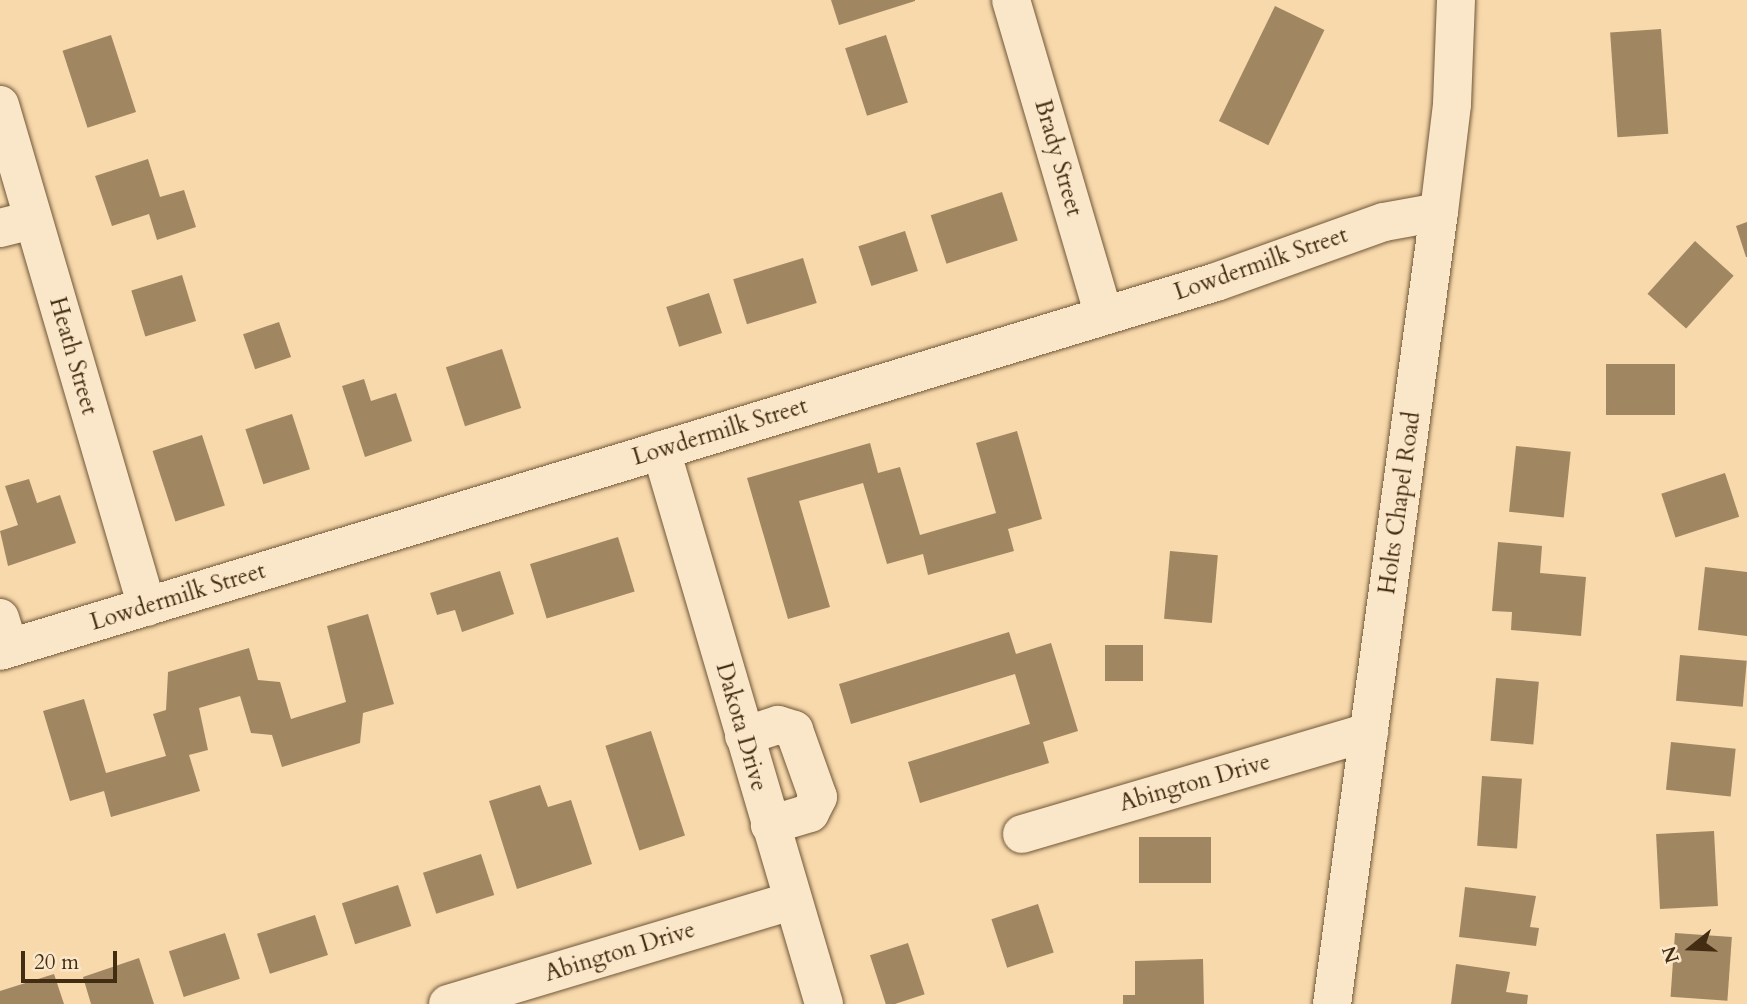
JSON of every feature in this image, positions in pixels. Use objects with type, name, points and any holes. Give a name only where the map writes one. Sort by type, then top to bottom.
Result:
[{"type":"street","name":"Brady Street","points":[[1011,0],[1104,316]]},
{"type":"street","name":"Holts Chapel Road","points":[[1332,1004],[1439,212],[1452,104],[1456,0]]},
{"type":"street","name":"Heath Street","points":[[3,123],[17,224],[147,607]]},
{"type":"street","name":"Lowdermilk Street","points":[[3,639],[147,607],[1104,316],[1384,222],[1439,212]]},
{"type":"street","name":"Dakota Drive","points":[[661,450],[824,1004]]},
{"type":"street","points":[[744,736],[778,725],[794,730],[818,797],[810,813],[770,825]]},
{"type":"street","name":"Abington Drive","points":[[1022,834],[1369,732]]},
{"type":"street","name":"Abington Drive","points":[[447,1004],[792,901]]},
{"type":"building","points":[[831,0],[915,0],[915,1],[839,25]]},
{"type":"building","points":[[1275,6],[1324,30],[1268,145],[1219,121]]},
{"type":"building","points":[[1661,29],[1668,134],[1617,137],[1610,33]]},
{"type":"building","points":[[111,35],[136,112],[88,128],[62,51]]},
{"type":"building","points":[[886,35],[908,103],[867,116],[845,48]]},
{"type":"building","points":[[148,159],[160,197],[184,190],[196,227],[157,240],[149,214],[112,226],[95,176]]},
{"type":"building","points":[[1002,192],[1018,241],[946,264],[931,215]]},
{"type":"building","points":[[1747,222],[1747,257],[1746,257],[1736,226]]},
{"type":"building","points":[[905,231],[918,271],[871,286],[858,246]]},
{"type":"building","points":[[1695,241],[1734,276],[1686,329],[1647,294]]},
{"type":"building","points":[[803,258],[817,303],[747,324],[733,279]]},
{"type":"building","points":[[182,275],[196,321],[145,336],[131,290]]},
{"type":"building","points":[[709,293],[722,333],[679,347],[666,307]]},
{"type":"building","points":[[279,322],[291,357],[255,369],[243,334]]},
{"type":"building","points":[[502,349],[521,408],[465,426],[446,367]]},
{"type":"building","points":[[1606,364],[1675,364],[1675,415],[1606,415]]},
{"type":"building","points":[[364,379],[371,401],[396,393],[412,441],[365,457],[342,386]]},
{"type":"building","points":[[292,414],[310,469],[263,484],[245,429]]},
{"type":"building","points":[[1017,431],[1042,519],[1008,529],[1014,551],[928,575],[923,554],[887,564],[863,483],[799,501],[830,607],[788,619],[747,478],[870,443],[878,473],[900,467],[920,535],[996,513],[976,443]]},
{"type":"building","points":[[202,435],[225,505],[175,521],[153,451]]},
{"type":"building","points":[[1516,446],[1571,452],[1564,517],[1509,512]]},
{"type":"building","points":[[1725,473],[1739,517],[1675,537],[1661,494]]},
{"type":"building","points":[[29,479],[37,503],[60,495],[76,543],[8,566],[0,531],[18,525],[5,486]]},
{"type":"building","points":[[618,537],[635,592],[547,618],[530,564]]},
{"type":"building","points":[[1498,542],[1542,546],[1540,573],[1586,577],[1581,636],[1511,630],[1512,612],[1492,611]]},
{"type":"building","points":[[1170,551],[1218,555],[1212,623],[1164,619]]},
{"type":"building","points":[[1705,567],[1747,572],[1747,636],[1698,630]]},
{"type":"building","points":[[500,571],[514,614],[462,632],[455,610],[437,615],[430,593]]},
{"type":"building","points":[[368,614],[394,704],[363,713],[360,743],[282,767],[272,735],[251,733],[240,696],[199,708],[208,750],[189,755],[200,791],[111,817],[104,791],[70,801],[43,711],[84,699],[106,773],[166,756],[153,714],[166,710],[168,672],[249,648],[258,680],[280,682],[291,719],[346,702],[327,626]]},
{"type":"building","points":[[1009,632],[1016,654],[1051,643],[1078,731],[1043,742],[1049,763],[920,803],[908,762],[1030,724],[1015,674],[851,724],[839,684]]},
{"type":"building","points":[[1105,645],[1143,645],[1143,681],[1105,681]]},
{"type":"building","points":[[1680,655],[1747,661],[1743,707],[1676,701]]},
{"type":"building","points":[[1496,678],[1539,682],[1533,745],[1491,741]]},
{"type":"building","points":[[651,731],[685,836],[639,850],[605,746]]},
{"type":"building","points":[[1671,742],[1736,749],[1731,797],[1666,790]]},
{"type":"building","points":[[1482,776],[1522,779],[1517,849],[1477,846]]},
{"type":"building","points":[[540,785],[548,807],[571,800],[592,864],[517,889],[489,801]]},
{"type":"building","points":[[1714,831],[1718,906],[1660,909],[1656,834]]},
{"type":"building","points":[[1139,837],[1211,837],[1211,883],[1139,883]]},
{"type":"building","points":[[481,854],[494,895],[436,914],[423,873]]},
{"type":"building","points":[[398,885],[411,926],[355,944],[342,903]]},
{"type":"building","points":[[1465,887],[1536,896],[1530,927],[1539,928],[1536,946],[1459,937]]},
{"type":"building","points":[[1038,904],[1054,953],[1007,968],[991,919]]},
{"type":"building","points":[[315,915],[328,955],[270,974],[257,934]]},
{"type":"building","points":[[225,933],[240,979],[184,997],[169,951]]},
{"type":"building","points":[[1675,933],[1732,937],[1727,1001],[1671,997]]},
{"type":"building","points":[[908,943],[925,994],[895,1004],[886,1004],[870,955]]},
{"type":"building","points":[[139,958],[154,1004],[91,1004],[83,977]]},
{"type":"building","points":[[1203,959],[1204,1004],[1123,1004],[1123,995],[1135,995],[1135,961]]},
{"type":"building","points":[[1456,964],[1510,972],[1506,992],[1528,995],[1527,1004],[1451,1004]]},
{"type":"building","points":[[54,974],[64,1004],[0,1004],[0,991]]}]
